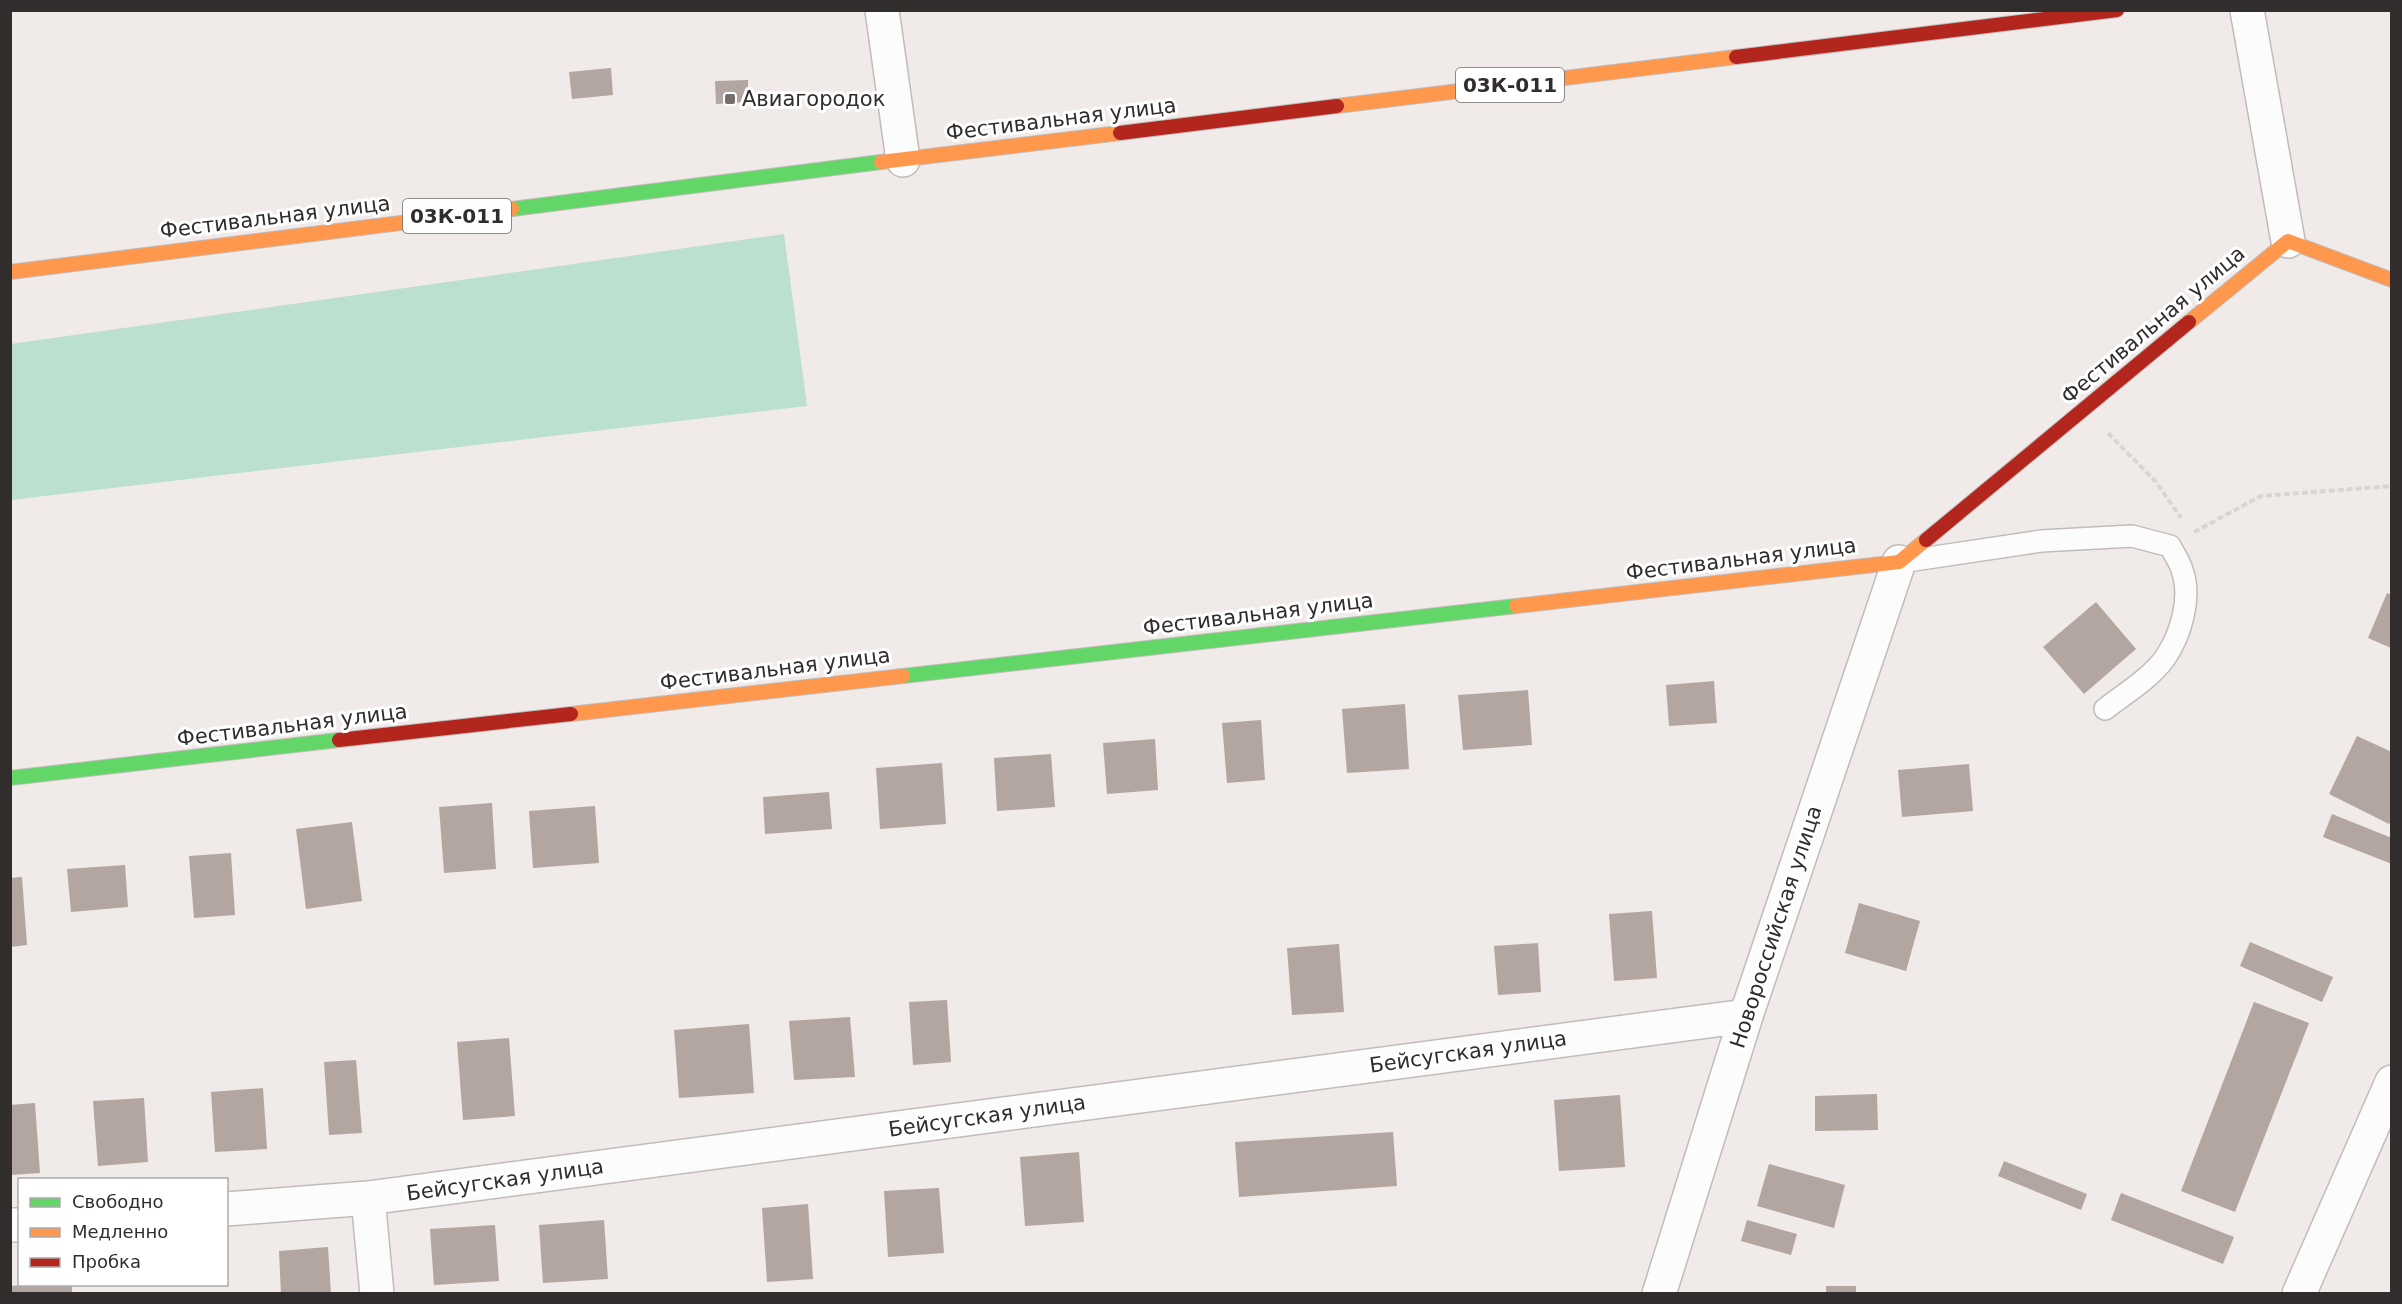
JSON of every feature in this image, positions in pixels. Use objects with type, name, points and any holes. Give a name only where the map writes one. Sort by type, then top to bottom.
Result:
[{"type":"street","points":[[882,10],[903,160]]},
{"type":"street","name":"Фестивальная улица","points":[[10,272],[2117,10]]},
{"type":"street","points":[[2247,10],[2288,241],[2391,280]]},
{"type":"street","name":"Фестивальная улица","points":[[10,778],[1899,562],[2288,241]]},
{"type":"street","name":"Новороссийская улица","points":[[1659,1293],[1746,1016],[1899,562]]},
{"type":"street","name":"Бейсугская улица","points":[[228,1209],[368,1198],[1746,1016]]},
{"type":"street","points":[[2299,1293],[2391,1083]]},
{"type":"street","points":[[368,1198],[377,1293]]},
{"type":"lane","points":[[1899,562],[2041,541],[2132,536],[2170,546],[2182,570],[2187,595],[2178,630],[2165,658],[2141,681],[2105,709]]},
{"type":"path","points":[[2085,409],[2156,482],[2191,534]]},
{"type":"path","points":[[2170,546],[2261,496],[2391,486]]},
{"type":"green space","points":[[784,234],[807,406],[11,500],[11,344]]},
{"type":"building","points":[[611,68],[613,95],[572,99],[569,72]]},
{"type":"building","points":[[748,80],[748,102],[716,104],[715,81]]},
{"type":"building","points":[[2387,593],[2392,595],[2391,648],[2368,638]]},
{"type":"building","points":[[2096,602],[2136,649],[2084,694],[2043,647]]},
{"type":"building","points":[[1714,681],[1717,723],[1669,726],[1666,685]]},
{"type":"building","points":[[1528,690],[1532,745],[1463,750],[1458,695]]},
{"type":"building","points":[[1405,704],[1409,769],[1347,773],[1342,709]]},
{"type":"building","points":[[1261,720],[1265,780],[1227,783],[1222,723]]},
{"type":"building","points":[[2357,736],[2392,752],[2392,819],[2389,824],[2329,794]]},
{"type":"building","points":[[1155,739],[1158,790],[1107,794],[1103,743]]},
{"type":"building","points":[[1051,754],[1055,807],[997,811],[994,758]]},
{"type":"building","points":[[942,763],[946,824],[880,829],[876,768]]},
{"type":"building","points":[[1969,764],[1973,811],[1902,817],[1898,770]]},
{"type":"building","points":[[829,792],[832,829],[765,834],[763,797]]},
{"type":"building","points":[[492,803],[496,869],[444,873],[439,807]]},
{"type":"building","points":[[595,806],[599,863],[533,868],[529,811]]},
{"type":"building","points":[[2332,814],[2392,838],[2392,864],[2323,837]]},
{"type":"building","points":[[352,822],[362,901],[306,909],[296,829]]},
{"type":"building","points":[[231,853],[235,915],[194,918],[189,856]]},
{"type":"building","points":[[125,865],[128,907],[71,912],[67,869]]},
{"type":"building","points":[[22,877],[27,945],[10,947],[10,878]]},
{"type":"building","points":[[1859,903],[1920,921],[1906,971],[1845,953]]},
{"type":"building","points":[[1652,911],[1657,978],[1614,981],[1609,914]]},
{"type":"building","points":[[2250,942],[2333,977],[2322,1002],[2240,966]]},
{"type":"building","points":[[1538,943],[1541,992],[1498,995],[1494,946]]},
{"type":"building","points":[[1339,944],[1344,1012],[1292,1015],[1287,948]]},
{"type":"building","points":[[947,1000],[951,1062],[913,1065],[909,1002]]},
{"type":"building","points":[[2254,1002],[2309,1023],[2235,1212],[2181,1191]]},
{"type":"building","points":[[850,1017],[855,1077],[794,1080],[789,1021]]},
{"type":"building","points":[[749,1024],[754,1093],[679,1098],[674,1030]]},
{"type":"building","points":[[509,1038],[515,1116],[463,1120],[457,1042]]},
{"type":"building","points":[[356,1060],[362,1133],[329,1135],[324,1062]]},
{"type":"building","points":[[263,1088],[267,1149],[215,1152],[211,1092]]},
{"type":"building","points":[[1877,1094],[1878,1130],[1815,1131],[1815,1096]]},
{"type":"building","points":[[1620,1095],[1625,1167],[1559,1171],[1554,1100]]},
{"type":"building","points":[[144,1098],[148,1162],[98,1166],[93,1101]]},
{"type":"building","points":[[35,1103],[40,1173],[10,1175],[10,1105]]},
{"type":"building","points":[[1393,1132],[1397,1186],[1239,1197],[1235,1142]]},
{"type":"building","points":[[1079,1152],[1084,1222],[1025,1226],[1020,1157]]},
{"type":"building","points":[[2004,1161],[2087,1194],[2081,1210],[1998,1176]]},
{"type":"building","points":[[1769,1164],[1845,1185],[1834,1228],[1757,1206]]},
{"type":"building","points":[[939,1188],[944,1253],[888,1257],[884,1191]]},
{"type":"building","points":[[2121,1193],[2234,1237],[2223,1264],[2111,1220]]},
{"type":"building","points":[[808,1204],[813,1279],[767,1282],[762,1208]]},
{"type":"building","points":[[604,1220],[608,1279],[543,1283],[539,1225]]},
{"type":"building","points":[[1747,1220],[1797,1234],[1791,1255],[1741,1241]]},
{"type":"building","points":[[495,1225],[499,1281],[434,1285],[430,1229]]},
{"type":"building","points":[[328,1247],[331,1294],[281,1294],[279,1251]]},
{"type":"building","points":[[11,1286],[72,1286],[72,1294],[12,1294]]},
{"type":"building","points":[[1826,1286],[1856,1286],[1856,1294],[1826,1294]]},
{"type":"traffic: fast","points":[[512,209],[881,162]]},
{"type":"traffic: fast","points":[[903,676],[1516,606]]},
{"type":"traffic: fast","points":[[10,778],[339,740]]},
{"type":"traffic: slow","points":[[1337,106],[1736,57]]},
{"type":"traffic: slow","points":[[881,162],[1120,133]]},
{"type":"traffic: slow","points":[[10,272],[512,209]]},
{"type":"traffic: slow","points":[[2189,322],[2288,241],[2392,280]]},
{"type":"traffic: slow","points":[[1516,606],[1899,562],[1926,540]]},
{"type":"traffic: slow","points":[[571,714],[903,676]]},
{"type":"traffic: jam","points":[[1736,57],[2117,10]]},
{"type":"traffic: jam","points":[[1120,133],[1337,106]]},
{"type":"traffic: jam","points":[[1926,540],[2189,322]]},
{"type":"traffic: jam","points":[[339,740],[571,714]]},
{"type":"place","name":"Авиагородок","points":[[730,99]]}]
